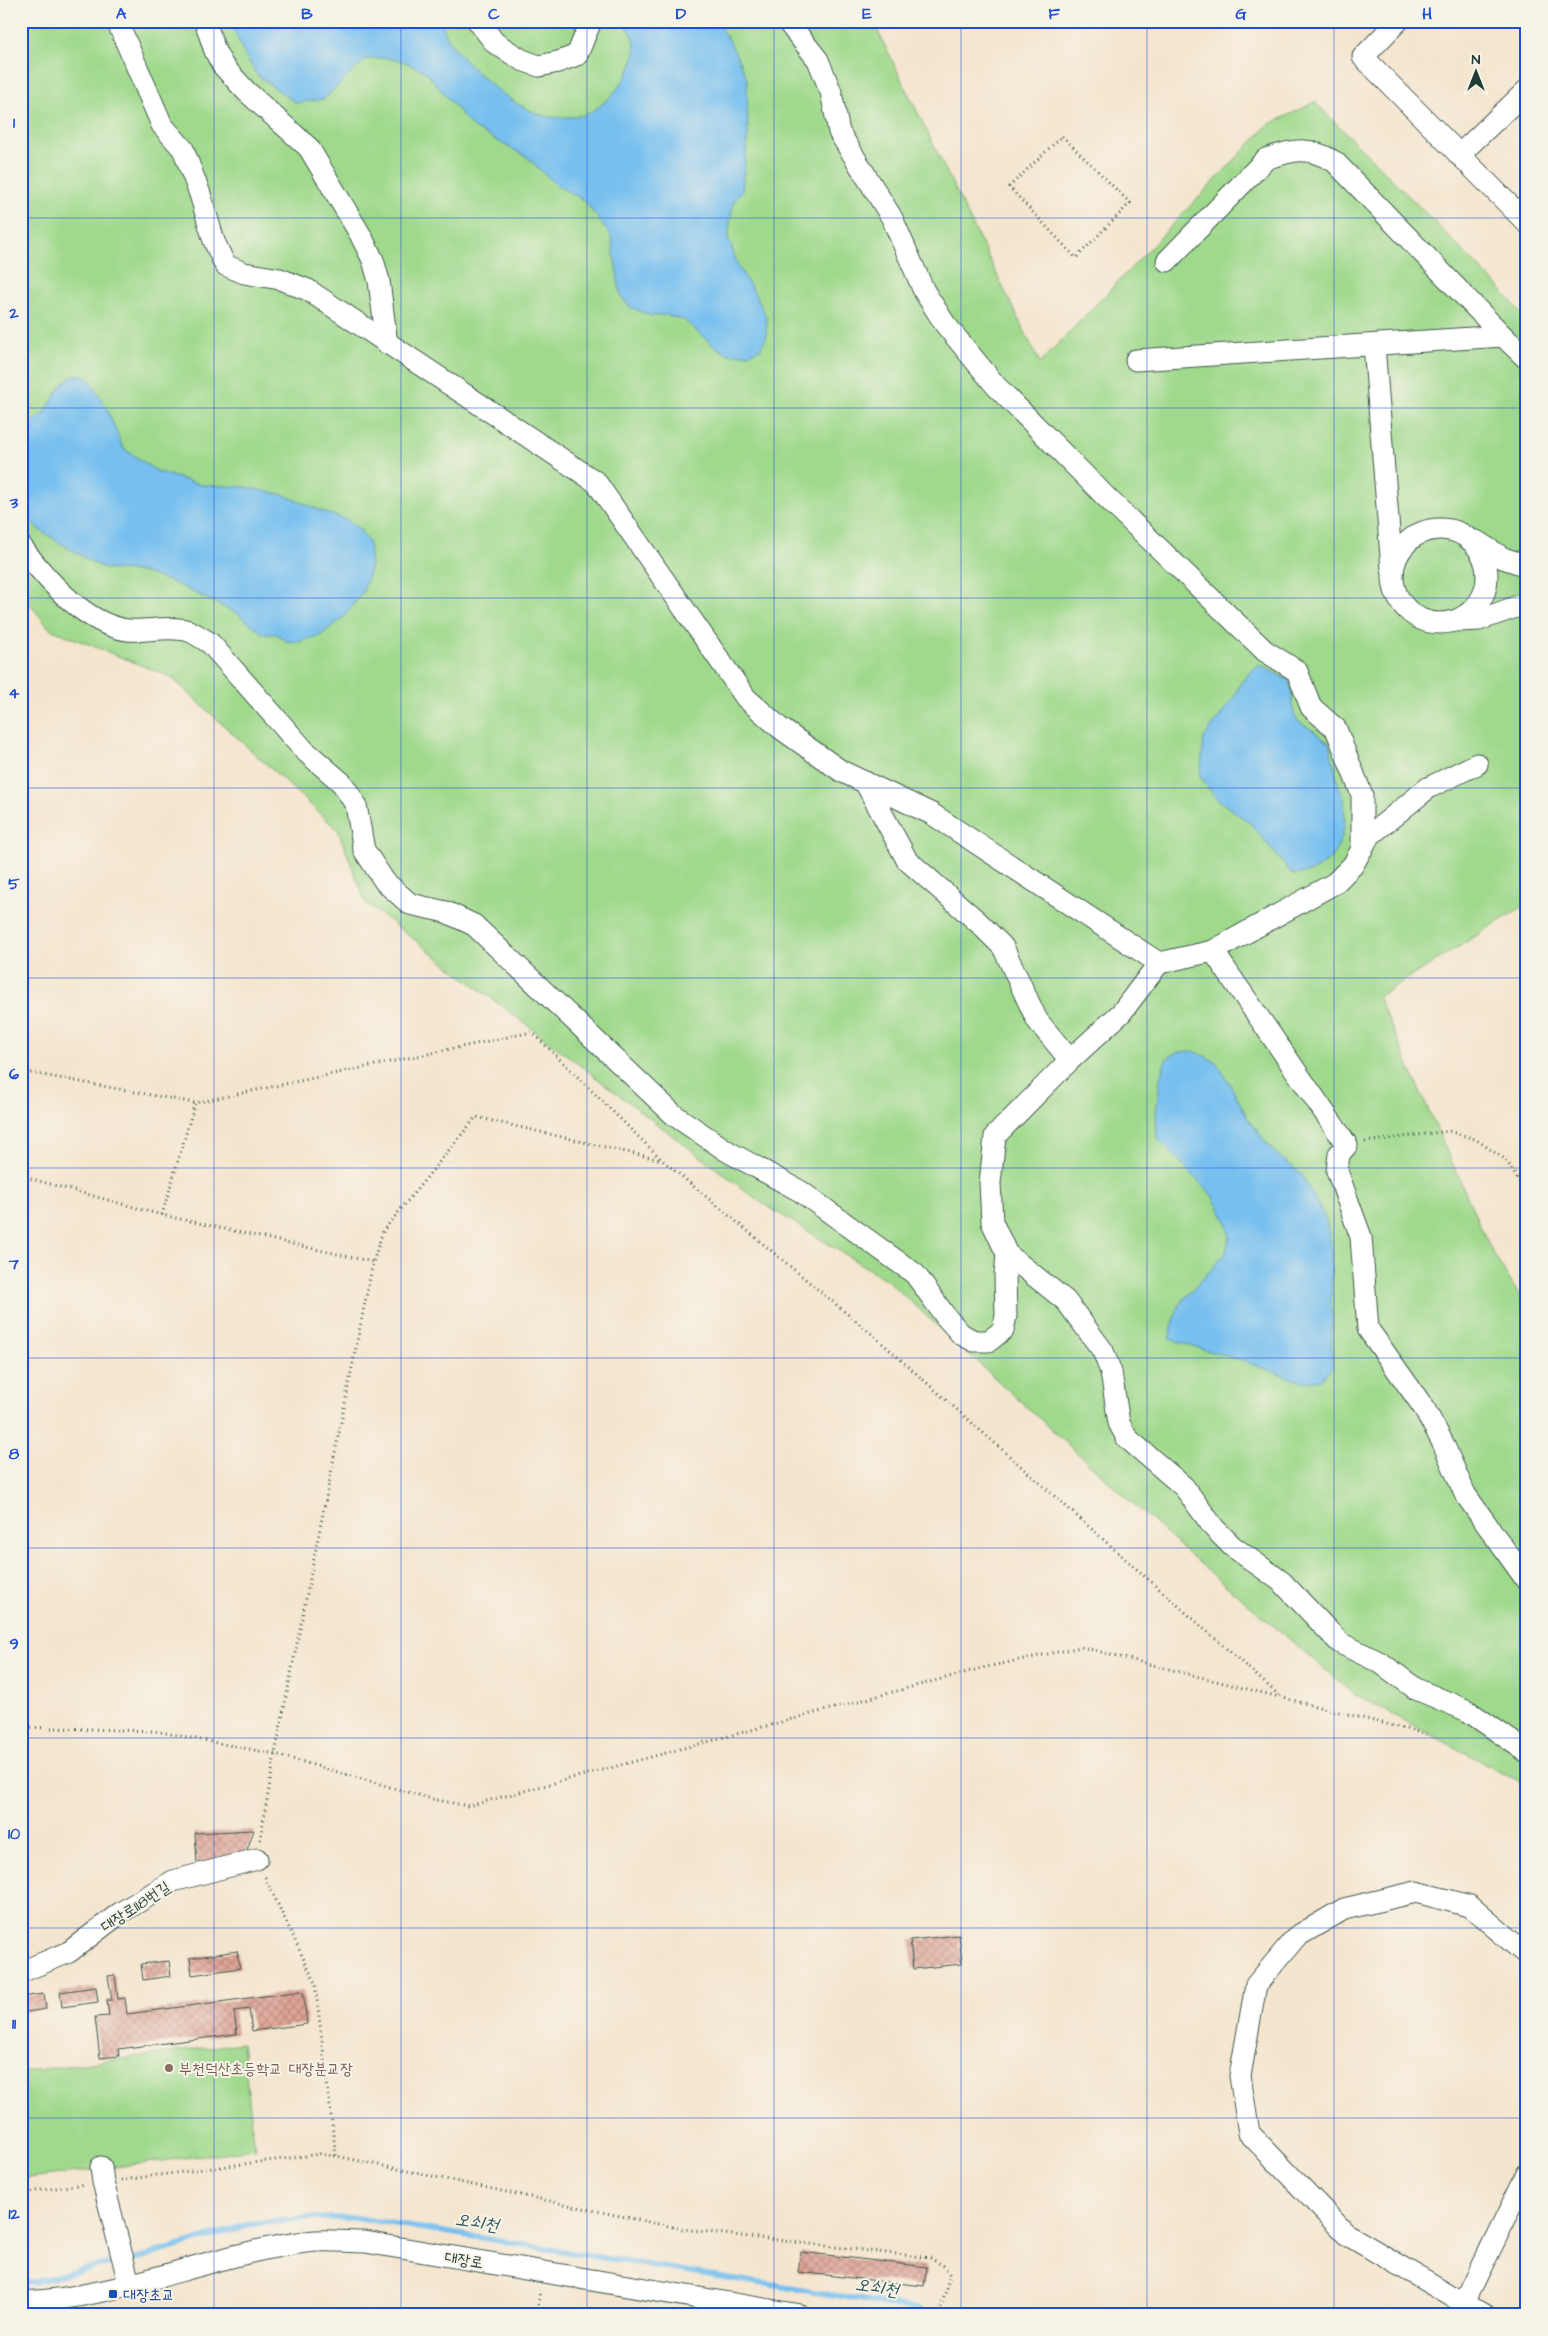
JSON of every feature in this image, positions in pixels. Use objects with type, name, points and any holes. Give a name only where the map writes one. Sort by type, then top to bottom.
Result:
[{"type":"street","points":[[116,21],[162,125],[183,149],[200,194],[214,241],[226,265],[244,274],[280,279],[308,290],[596,482],[746,698],[788,734],[840,771],[932,814],[1160,964]]},
{"type":"street","points":[[206,21],[215,51],[224,66],[246,91],[309,148],[360,234],[379,281],[388,344]]},
{"type":"street","points":[[478,21],[495,43],[522,60],[539,66],[577,55],[591,21]]},
{"type":"street","points":[[787,21],[818,60],[831,92],[839,132],[892,218],[924,291],[945,324],[996,386],[1107,498],[1265,650],[1297,670],[1311,707],[1336,729],[1362,795],[1362,849]]},
{"type":"street","points":[[1398,21],[1363,57],[1527,223]]},
{"type":"street","points":[[1459,155],[1527,90]]},
{"type":"street","points":[[1167,261],[1266,159],[1287,152],[1309,151],[1322,154],[1335,162],[1503,336],[1527,358]]},
{"type":"street","points":[[1136,360],[1503,336]]},
{"type":"street","points":[[1374,345],[1393,586],[1399,601],[1410,613],[1424,621],[1439,624],[1479,620],[1527,603]]},
{"type":"street","points":[[1392,570],[1397,555],[1407,542],[1420,533],[1435,529],[1452,530],[1503,558],[1527,566]]},
{"type":"street","points":[[1454,622],[1468,615],[1479,604],[1486,590],[1488,575],[1485,560],[1477,546],[1466,536]]},
{"type":"street","points":[[21,546],[39,570],[84,610],[114,627],[129,630],[189,631],[210,643],[304,750],[342,783],[356,805],[364,850],[385,882],[410,904],[446,912],[474,925],[674,1116],[727,1151],[800,1191],[915,1274],[946,1317],[961,1334],[974,1342],[989,1342],[1003,1330],[1006,1316],[1005,1275],[1007,1254]]},
{"type":"street","points":[[1477,764],[1428,788],[1369,836],[1352,865],[1335,884],[1212,951],[1160,964],[1120,1013],[1070,1060],[995,1136],[990,1183],[992,1222],[1007,1254],[1066,1302],[1103,1351],[1111,1372],[1119,1423],[1127,1438],[1184,1487],[1220,1534],[1232,1546],[1282,1582],[1340,1643],[1381,1663],[1416,1689],[1468,1711],[1527,1752]]},
{"type":"street","points":[[865,782],[907,860],[978,922],[1003,947],[1037,1020],[1070,1060]]},
{"type":"street","points":[[1212,951],[1348,1145],[1339,1154],[1337,1171],[1361,1237],[1364,1259],[1365,1311],[1368,1329],[1424,1408],[1443,1443],[1465,1494],[1527,1580]]},
{"type":"street","name":"대장로118번길","points":[[21,1972],[69,1952],[120,1913],[173,1881],[257,1859]]},
{"type":"street","points":[[1484,2315],[1346,2234],[1249,2133],[1240,2076],[1256,1985],[1296,1938],[1344,1909],[1416,1892],[1470,1906],[1527,1955]]},
{"type":"street","points":[[102,2174],[130,2283]]},
{"type":"street","points":[[1464,2303],[1527,2174]]},
{"type":"street","name":"대장로","points":[[21,2302],[50,2301],[270,2248],[317,2241],[365,2242],[800,2315]]},
{"type":"path","points":[[1062,136],[1130,203],[1076,258],[1009,187],[1062,136]]},
{"type":"path","points":[[21,1071],[195,1103],[532,1032],[662,1160],[874,1336],[1280,1697]]},
{"type":"path","points":[[162,1214],[195,1103]]},
{"type":"path","points":[[336,2156],[316,1983],[257,1859],[274,1754],[373,1262],[383,1231],[476,1117],[662,1160]]},
{"type":"path","points":[[1348,1145],[1449,1131],[1475,1139],[1506,1160],[1527,1194]]},
{"type":"path","points":[[21,1176],[162,1214],[373,1262]]},
{"type":"path","points":[[21,1727],[155,1731],[274,1754],[432,1799],[468,1806],[986,1667],[1081,1647],[1426,1734]]},
{"type":"path","points":[[21,2193],[102,2174],[320,2154],[336,2156],[682,2228],[930,2258],[944,2266],[950,2275],[939,2315]]},
{"type":"green space","points":[[21,21],[873,21],[1040,363],[1268,125],[1315,102],[1498,286],[1527,320],[1527,904],[1378,997],[1491,1250],[1527,1308],[1527,1791],[1517,1780],[1354,1694],[1183,1549],[888,1281],[759,1201],[366,903],[338,830],[171,677],[50,629],[21,593]]},
{"type":"green space","points":[[242,2043],[255,2149],[21,2179],[21,2072]]},
{"type":"water","points":[[230,21],[441,21],[447,37],[460,55],[496,89],[524,108],[538,114],[550,117],[572,117],[584,115],[604,103],[622,83],[629,71],[634,59],[635,47],[633,36],[627,27],[628,21],[716,21],[730,42],[747,78],[748,134],[742,190],[733,203],[728,237],[738,266],[757,297],[767,319],[766,338],[760,349],[748,354],[728,354],[714,346],[684,320],[665,315],[651,316],[630,307],[621,297],[611,236],[584,200],[557,186],[527,157],[472,127],[426,72],[403,61],[386,58],[366,59],[324,99],[296,103],[257,75],[245,55]]},
{"type":"water","points":[[74,375],[83,375],[91,381],[108,411],[123,448],[158,472],[202,485],[246,487],[284,495],[346,519],[360,530],[369,543],[371,565],[363,592],[343,618],[321,635],[298,642],[286,641],[277,634],[264,634],[238,614],[172,582],[142,572],[106,569],[38,529],[21,509],[21,432],[44,413],[62,385]]},
{"type":"water","points":[[1260,665],[1290,681],[1294,715],[1300,723],[1329,743],[1339,788],[1344,797],[1345,825],[1342,837],[1332,858],[1312,872],[1293,875],[1250,823],[1217,799],[1200,777],[1204,738],[1234,697],[1241,683],[1251,671]]},
{"type":"water","points":[[1194,1051],[1216,1062],[1249,1120],[1272,1150],[1302,1175],[1326,1219],[1331,1244],[1332,1368],[1321,1379],[1302,1382],[1243,1361],[1169,1339],[1178,1306],[1225,1254],[1230,1237],[1226,1221],[1212,1195],[1157,1138],[1156,1114],[1160,1079],[1166,1059],[1178,1052]]},
{"type":"building","points":[[254,1830],[243,1861],[197,1864],[195,1833]]},
{"type":"building","points":[[959,1935],[962,1964],[913,1969],[910,1940]]},
{"type":"building","points":[[237,1951],[240,1968],[192,1975],[190,1958]]},
{"type":"building","points":[[169,1961],[171,1976],[143,1980],[141,1964]]},
{"type":"building","points":[[115,1975],[118,1999],[125,1998],[127,2014],[303,1991],[307,2024],[252,2031],[249,2009],[234,2011],[237,2034],[118,2049],[119,2056],[100,2058],[95,2017],[109,2016],[107,2000],[112,2000],[108,1976]]},
{"type":"building","points":[[96,1987],[98,2002],[62,2007],[60,1992]]},
{"type":"building","points":[[44,1994],[46,2009],[21,2013],[21,1997]]},
{"type":"building","points":[[801,2252],[927,2267],[924,2286],[798,2272]]},
{"type":"waterway","name":"오쇠천","points":[[21,2282],[35,2282],[105,2264],[140,2258],[247,2225],[305,2218],[358,2218],[919,2309],[931,2315]]},
{"type":"place","name":"부천덕산초등학교 대장분교장","points":[[169,2068]]},
{"type":"place","name":"대장초교","points":[[113,2294]]}]
